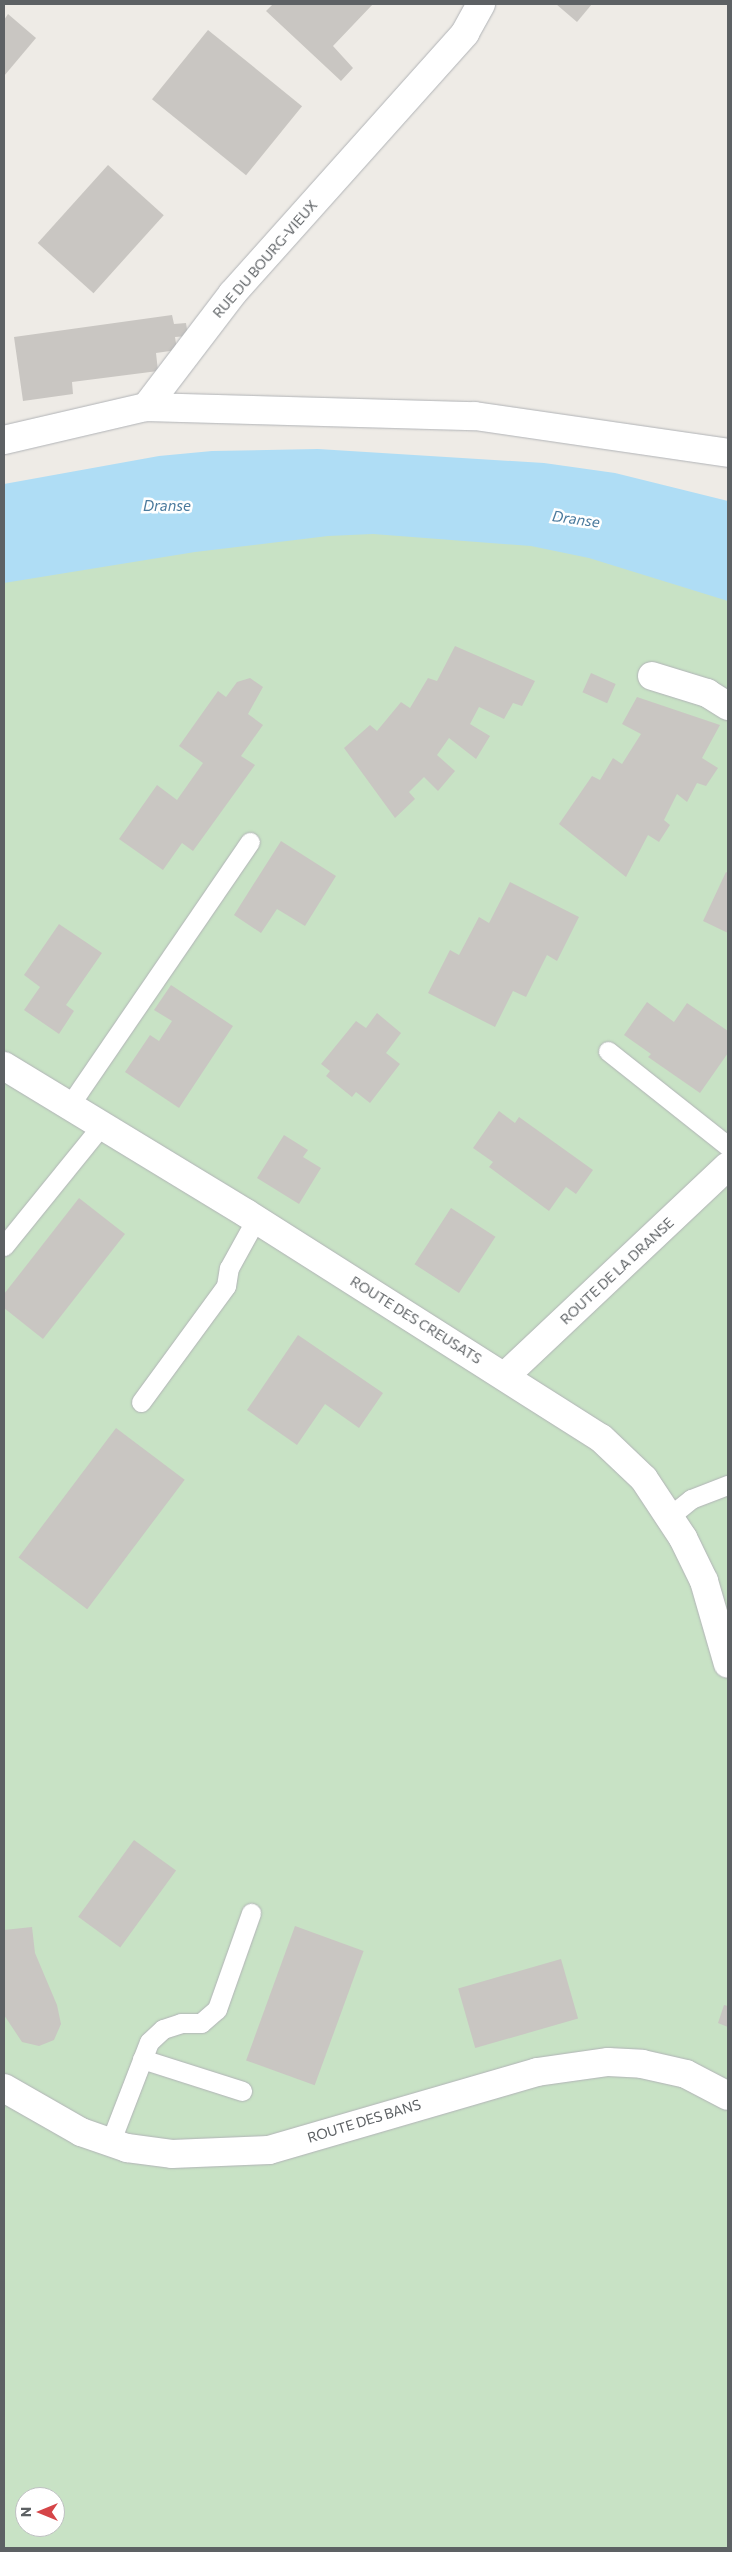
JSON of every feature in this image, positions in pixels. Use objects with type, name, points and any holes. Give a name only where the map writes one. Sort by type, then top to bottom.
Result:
[{"type":"street","name":"RUE DU BOURG-VIEUX","points":[[146,407],[232,294],[465,33],[482,4]]},
{"type":"street","points":[[4,440],[146,407],[475,416],[728,453]]},
{"type":"street","points":[[652,676],[707,693],[728,706]]},
{"type":"street","name":"ROUTE DES CREUSATS","points":[[4,1066],[256,1219],[601,1438],[644,1479],[670,1516],[704,1581],[728,1664]]},
{"type":"street","name":"ROUTE DE LA DRANSE","points":[[505,1376],[728,1166]]},
{"type":"street","name":"ROUTE DES BANS","points":[[4,2088],[56,2120],[110,2142],[134,2150],[172,2154],[269,2150],[537,2072],[608,2062],[642,2064],[686,2074],[728,2096]]},
{"type":"lane","points":[[69,1106],[250,842]]},
{"type":"lane","points":[[608,1051],[728,1146]]},
{"type":"lane","points":[[4,1246],[102,1125]]},
{"type":"lane","points":[[141,1402],[226,1286],[229,1268],[256,1219]]},
{"type":"lane","points":[[670,1516],[691,1499],[728,1486]]},
{"type":"lane","points":[[110,2142],[149,2042],[163,2029],[181,2023],[201,2023],[210,2018],[216,2009],[251,1913]]},
{"type":"lane","points":[[142,2059],[242,2091]]},
{"type":"green space","points":[[263,501],[728,571],[728,2548],[4,2548],[4,543]]},
{"type":"water","name":"Dranse","points":[[318,449],[544,463],[615,473],[728,501],[728,601],[589,558],[531,546],[373,534],[328,536],[195,552],[4,583],[4,484],[159,456],[212,451]]},
{"type":"building","points":[[273,4],[373,4],[333,46],[353,68],[341,81],[266,11]]},
{"type":"building","points":[[556,4],[592,4],[577,22]]},
{"type":"building","points":[[8,14],[36,38],[4,76],[4,20]]},
{"type":"building","points":[[208,30],[302,106],[246,175],[152,99]]},
{"type":"building","points":[[108,165],[164,215],[93,293],[38,243]]},
{"type":"building","points":[[172,315],[174,324],[186,323],[188,336],[175,337],[177,350],[156,353],[158,371],[72,382],[73,394],[23,401],[14,337]]},
{"type":"building","points":[[455,646],[535,681],[522,706],[513,703],[504,719],[479,707],[470,724],[490,736],[476,759],[449,738],[437,755],[455,771],[438,791],[424,777],[409,792],[415,799],[395,818],[344,748],[370,725],[377,731],[401,702],[410,708],[428,678],[437,681]]},
{"type":"building","points":[[591,673],[616,684],[607,703],[582,692]]},
{"type":"building","points":[[250,678],[263,687],[248,714],[263,725],[241,756],[255,765],[193,851],[182,843],[163,870],[119,839],[157,785],[177,800],[203,763],[179,746],[218,691],[226,697],[237,682]]},
{"type":"building","points":[[637,697],[720,725],[702,758],[718,768],[706,786],[697,783],[687,802],[677,794],[664,820],[670,825],[659,842],[648,835],[626,877],[559,824],[592,776],[600,780],[613,758],[622,764],[641,734],[622,724]]},
{"type":"building","points":[[281,841],[336,876],[305,926],[277,909],[261,933],[234,915]]},
{"type":"building","points":[[726,872],[728,873],[728,933],[703,921]]},
{"type":"building","points":[[510,882],[579,917],[557,961],[547,955],[526,997],[513,991],[495,1027],[428,993],[450,950],[459,955],[479,917],[489,923]]},
{"type":"building","points":[[59,924],[102,953],[66,1005],[74,1011],[59,1034],[24,1010],[40,987],[24,975]]},
{"type":"building","points":[[171,985],[233,1026],[179,1108],[125,1072],[150,1035],[159,1041],[172,1021],[154,1010]]},
{"type":"building","points":[[647,1002],[674,1022],[687,1003],[728,1031],[728,1053],[700,1093],[648,1057],[651,1054],[624,1035]]},
{"type":"building","points":[[377,1013],[401,1033],[386,1053],[400,1064],[370,1103],[356,1092],[352,1097],[326,1076],[330,1071],[321,1064],[356,1021],[366,1028]]},
{"type":"building","points":[[499,1111],[515,1123],[519,1117],[593,1170],[576,1194],[566,1187],[549,1211],[489,1167],[493,1162],[473,1148]]},
{"type":"building","points":[[284,1135],[308,1150],[303,1157],[321,1168],[299,1204],[257,1178]]},
{"type":"building","points":[[79,1198],[125,1234],[43,1339],[4,1308],[4,1294]]},
{"type":"building","points":[[451,1208],[495,1237],[459,1293],[415,1264]]},
{"type":"building","points":[[298,1335],[383,1393],[359,1428],[325,1404],[297,1445],[247,1410]]},
{"type":"building","points":[[116,1428],[185,1480],[87,1609],[19,1557]]},
{"type":"building","points":[[134,1840],[176,1871],[120,1947],[78,1917]]},
{"type":"building","points":[[295,1926],[364,1951],[315,2085],[246,2060]]},
{"type":"building","points":[[32,1927],[35,1953],[57,2005],[61,2024],[54,2040],[39,2046],[22,2042],[4,2015],[4,1930]]},
{"type":"building","points":[[561,1959],[578,2019],[475,2048],[458,1988]]},
{"type":"building","points":[[724,2005],[728,2006],[728,2027],[718,2023]]}]
